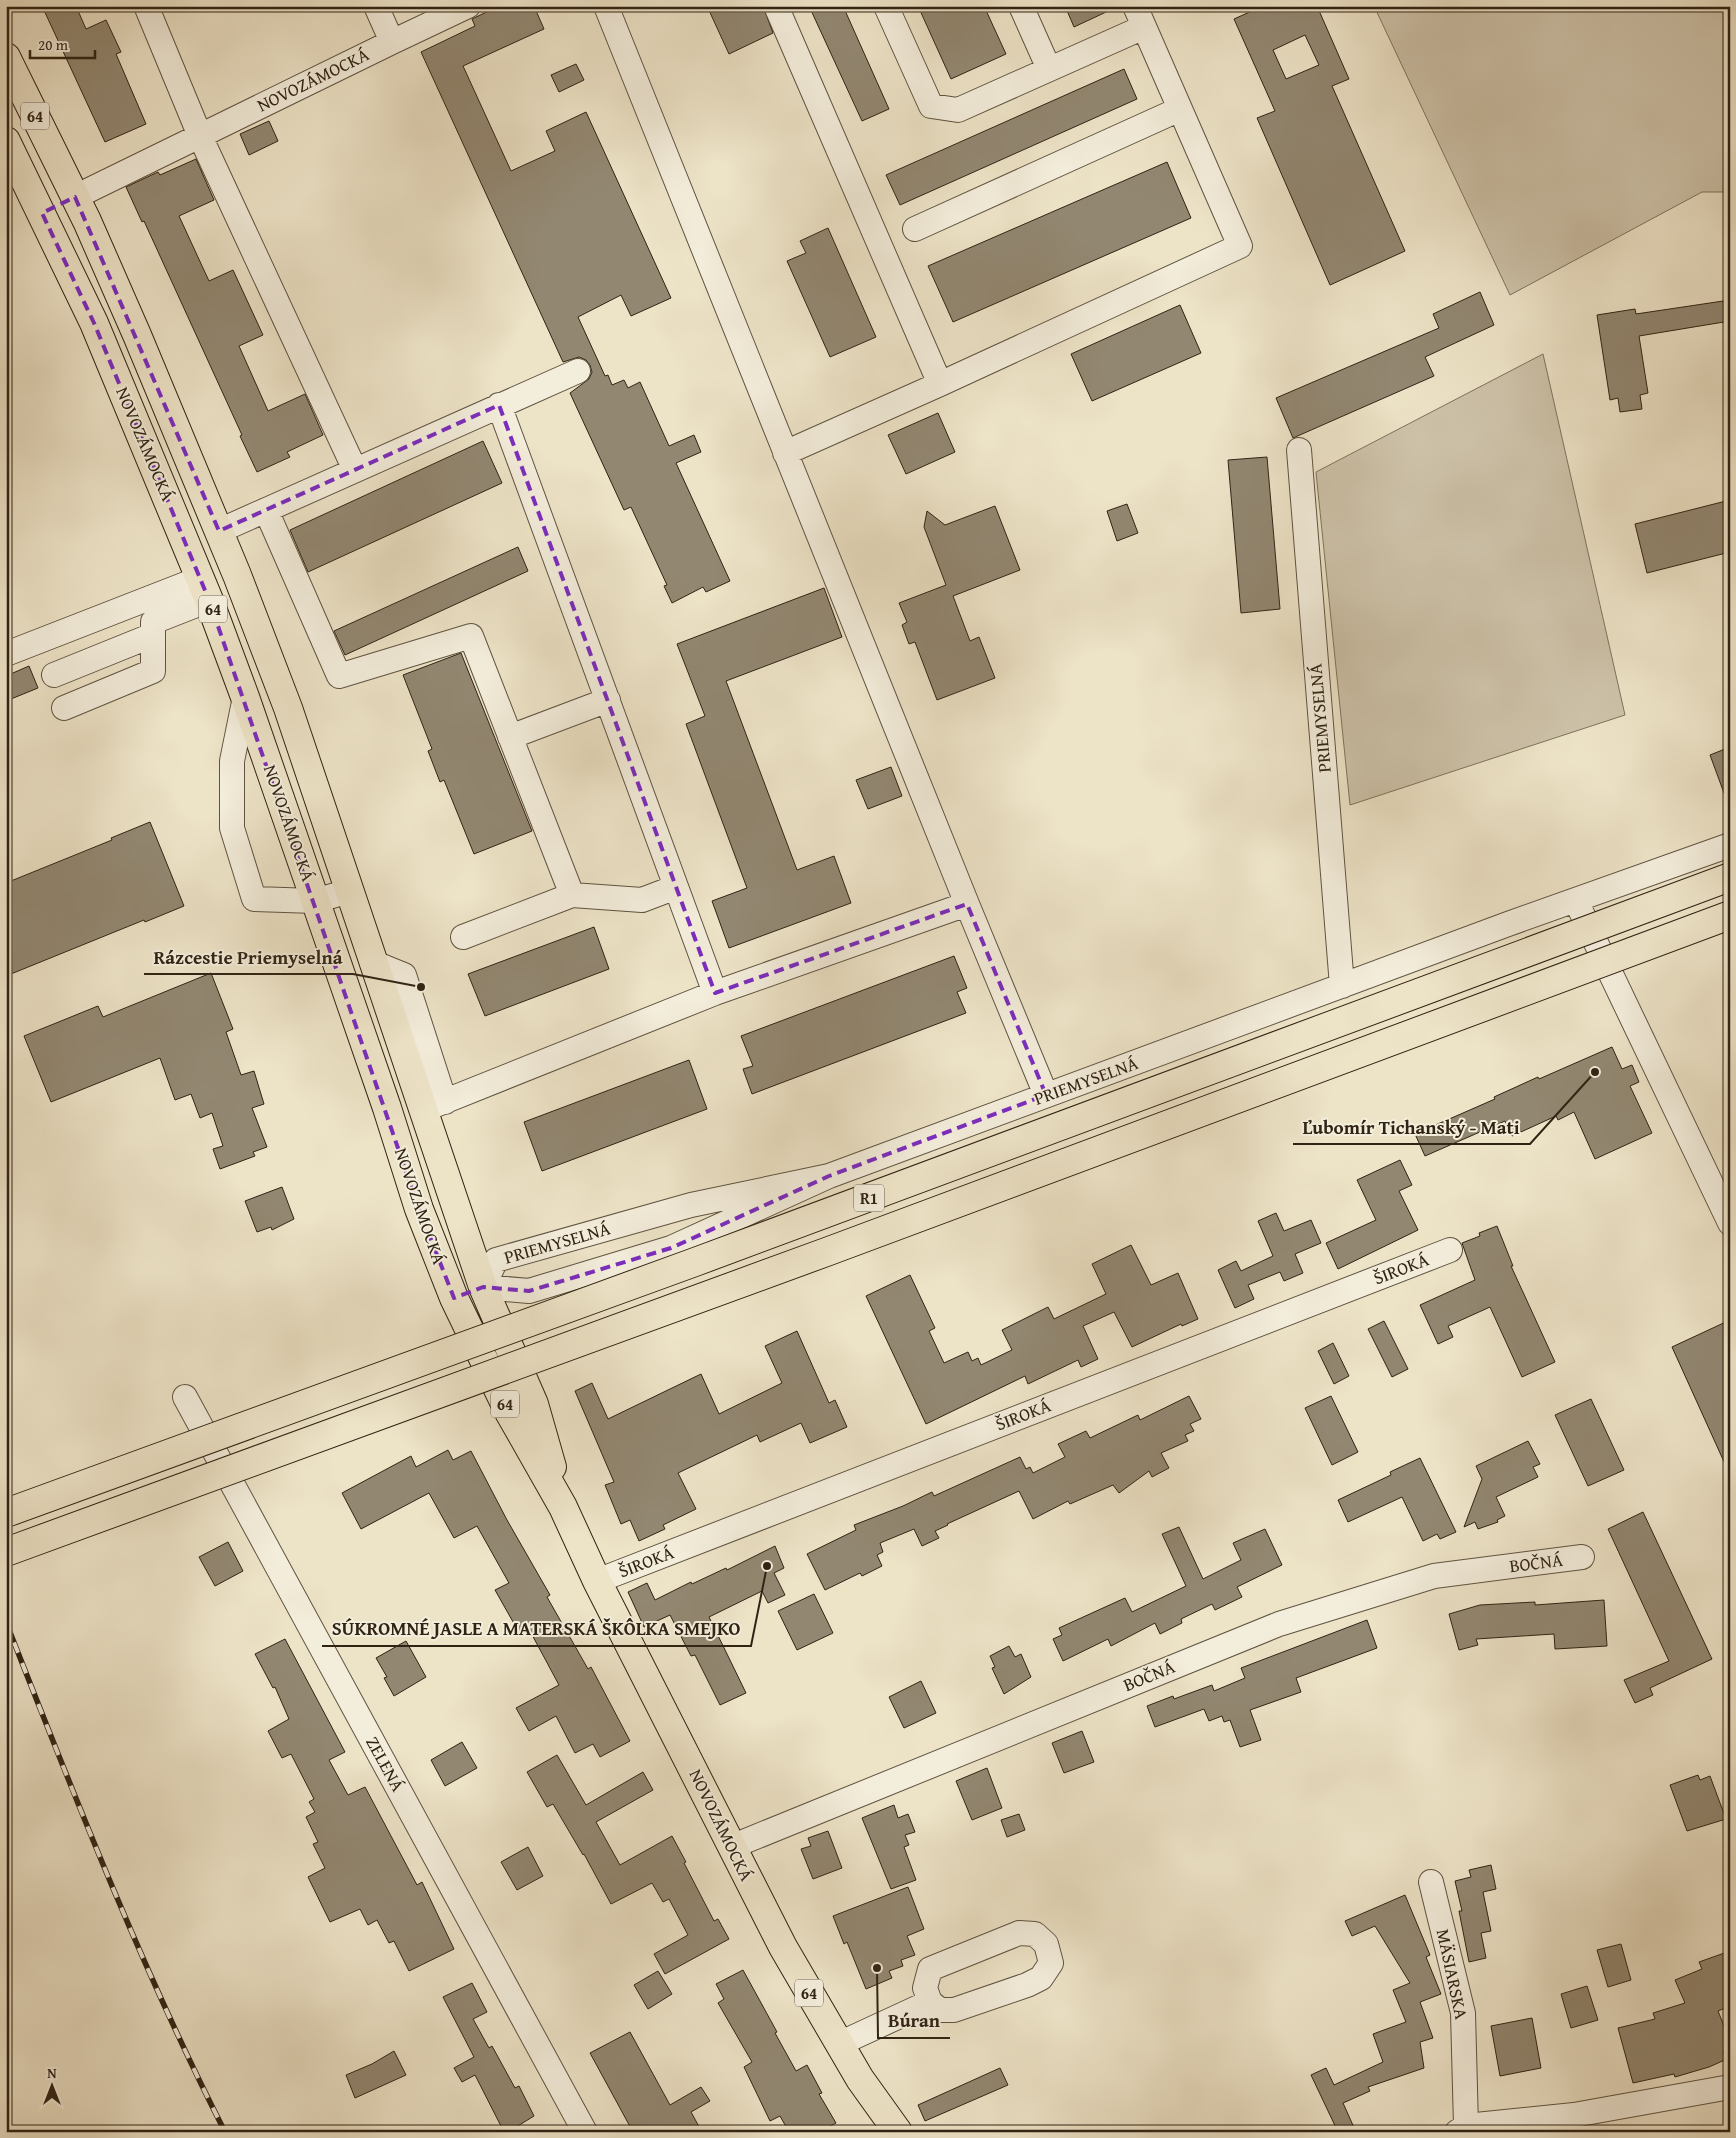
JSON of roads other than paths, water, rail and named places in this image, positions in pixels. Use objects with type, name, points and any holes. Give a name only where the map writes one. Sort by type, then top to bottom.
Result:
[{"type":"main road","name":"NOVOZÁMOCKÁ","points":[[6,58],[75,197],[137,334],[219,531],[288,708],[372,962],[434,1106],[483,1287],[534,1404],[563,1507]]},
{"type":"main road","name":"NOVOZÁMOCKÁ","points":[[6,141],[94,323],[205,588],[316,901],[387,1108],[419,1209],[454,1298],[509,1412],[563,1507],[597,1581],[783,1947],[860,2079],[898,2132]]},
{"type":"main road","points":[[42,213],[75,197]]},
{"type":"main road","name":"R1","points":[[6,1513],[722,1252],[1730,877]]},
{"type":"main road","name":"R1","points":[[6,1552],[829,1251],[1730,916]]},
{"type":"main road","points":[[454,1298],[483,1287]]},
{"type":"street","points":[[151,6],[146,8],[200,136],[355,470]]},
{"type":"street","points":[[376,6],[392,42]]},
{"type":"street","name":"NOVOZÁMOCKÁ","points":[[75,197],[468,6]]},
{"type":"street","points":[[606,6],[967,904],[1046,1095]]},
{"type":"street","points":[[776,6],[940,384]]},
{"type":"street","points":[[785,453],[1240,246],[1139,17],[1049,69],[958,110],[931,106],[886,6]]},
{"type":"street","points":[[1020,6],[1049,69]]},
{"type":"street","points":[[915,229],[1180,109]]},
{"type":"street","points":[[219,531],[578,371]]},
{"type":"street","points":[[499,405],[715,993]]},
{"type":"street","name":"PRIEMYSELNÁ","points":[[1299,450],[1342,986]]},
{"type":"street","points":[[266,510],[339,676],[471,636],[572,895]]},
{"type":"street","points":[[64,708],[153,671],[153,622],[205,588]]},
{"type":"street","points":[[6,654],[205,588]]},
{"type":"street","points":[[54,675],[153,635]]},
{"type":"street","points":[[245,697],[232,761],[232,828],[254,899],[316,901],[349,891]]},
{"type":"street","points":[[510,737],[608,700]]},
{"type":"street","name":"PRIEMYSELNÁ","points":[[829,1176],[691,1205],[496,1260],[483,1287],[529,1291],[671,1248],[829,1176],[1730,845]]},
{"type":"street","points":[[463,937],[572,895],[642,900],[676,887]]},
{"type":"street","points":[[1576,901],[1730,1224]]},
{"type":"street","points":[[434,1106],[715,993],[967,904]]},
{"type":"street","name":"ŠIROKÁ","points":[[597,1581],[1450,1250]]},
{"type":"street","name":"ZELENÁ","points":[[185,1397],[585,2132]]},
{"type":"street","name":"BOČNÁ","points":[[731,1847],[1279,1624],[1434,1576],[1582,1557]]},
{"type":"street","name":"MÄSIARSKA","points":[[1431,1882],[1464,2013],[1462,2129]]},
{"type":"street","points":[[1019,1933],[1035,1934],[1046,1944],[1051,1963],[1041,1978],[1027,1985],[954,2010],[940,2010],[930,2002],[925,1988],[930,1969],[1019,1933]]},
{"type":"street","points":[[839,2044],[930,2002]]},
{"type":"street","points":[[1462,2129],[1574,2115],[1730,2087]]},
{"type":"railway","points":[[6,1622],[83,1816],[137,1944],[194,2070],[225,2132]]},
{"type":"place","name":"Rázcestie Priemyselná","points":[[421,987]]},
{"type":"place","name":"Ľubomír Tichanský - Mati","points":[[1595,1072]]},
{"type":"place","name":"SÚKROMNÉ JASLE A MATERSKÁ ŠKÔLKA SMEJKO","points":[[767,1566]]},
{"type":"place","name":"Búran","points":[[877,1968]]}]
